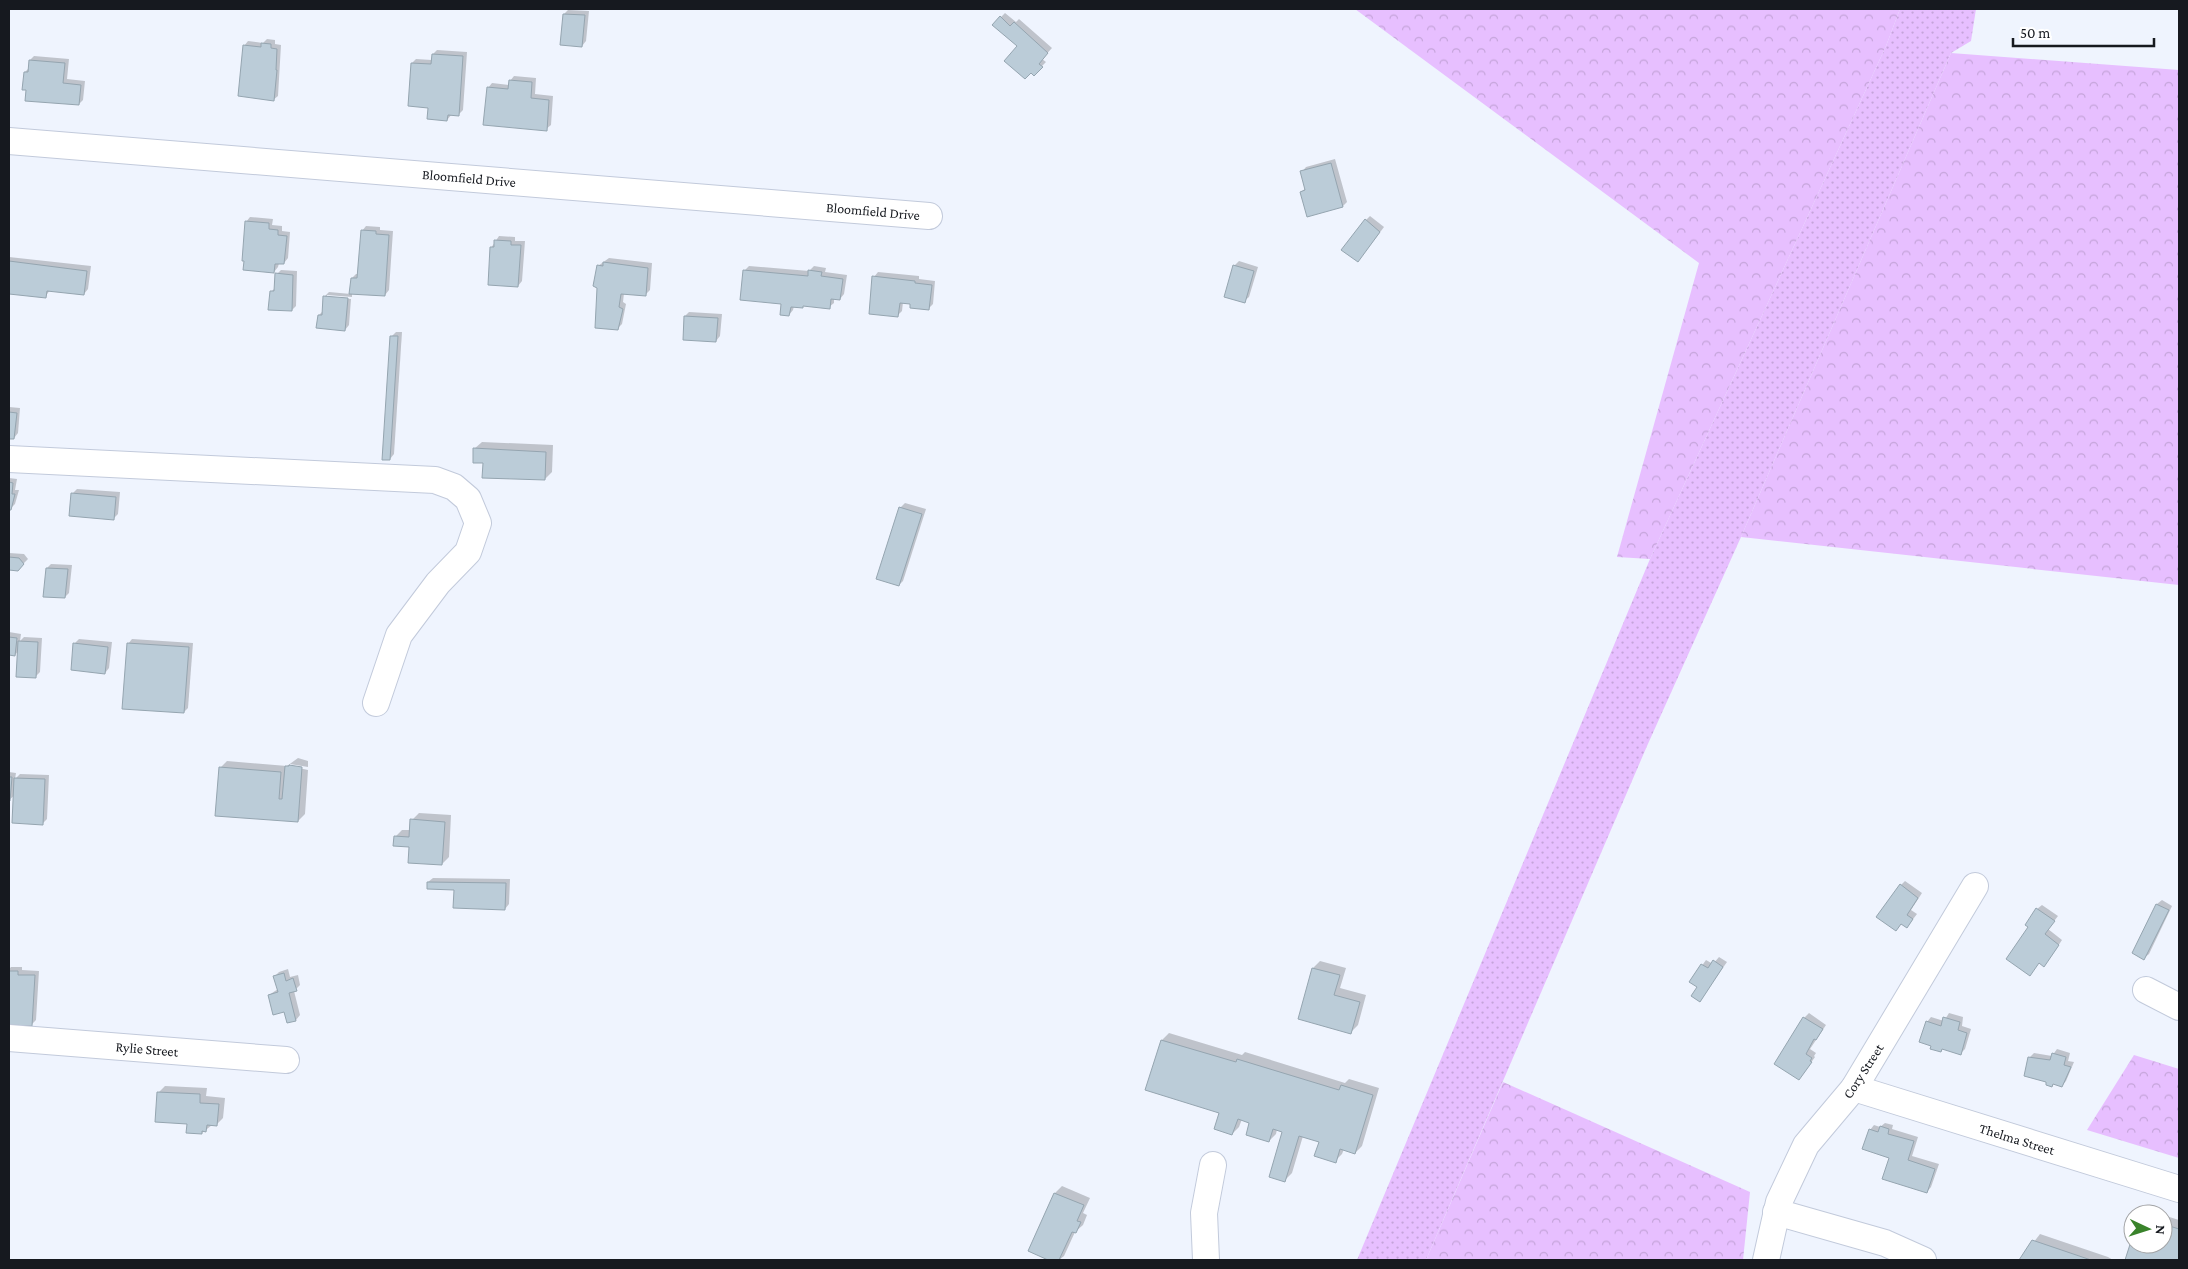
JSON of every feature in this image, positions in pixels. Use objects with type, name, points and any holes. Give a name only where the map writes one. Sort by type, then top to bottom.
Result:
[{"type":"street","name":"Bloomfield Drive","points":[[9,141],[929,216]]},
{"type":"street","points":[[9,459],[366,475],[435,480],[454,486],[468,499],[478,523],[476,530],[468,552],[438,583],[399,635],[376,703]]},
{"type":"street","name":"Cory Street","points":[[1766,1260],[1779,1202],[1806,1145],[1854,1088],[1975,886]]},
{"type":"street","points":[[2146,990],[2179,1007]]},
{"type":"street","name":"Rylie Street","points":[[9,1038],[286,1060]]},
{"type":"street","name":"Thelma Street","points":[[1854,1088],[2179,1189]]},
{"type":"street","points":[[1206,1260],[1204,1213],[1213,1165]]},
{"type":"street","points":[[1776,1212],[1885,1243],[1923,1260]]},
{"type":"green space","points":[[1355,9],[1900,9],[1886,46],[1650,559],[1617,557],[1699,263]]},
{"type":"green space","points":[[1900,9],[1976,9],[1971,41],[1951,53],[1741,537],[1647,746],[1426,1260],[1357,1260],[1650,559],[1886,46]]},
{"type":"green space","points":[[1951,53],[2179,70],[2179,585],[1741,537]]},
{"type":"green space","points":[[2134,1055],[2179,1069],[2179,1158],[2087,1130]]},
{"type":"green space","points":[[1503,1082],[1750,1192],[1743,1260],[1426,1260]]},
{"type":"building","points":[[563,14],[585,15],[582,47],[560,45]]},
{"type":"building","points":[[1000,16],[1010,26],[1014,22],[1048,53],[1039,64],[1043,67],[1034,76],[1031,73],[1025,79],[1004,61],[1017,46],[992,25]]},
{"type":"building","points":[[261,43],[271,44],[271,48],[277,49],[274,101],[238,96],[243,45],[261,47]]},
{"type":"building","points":[[432,54],[463,56],[459,116],[448,115],[447,121],[427,119],[428,108],[408,106],[411,63],[431,64]]},
{"type":"building","points":[[29,60],[65,63],[63,83],[81,85],[79,105],[25,101],[26,90],[22,90],[24,72],[28,72]]},
{"type":"building","points":[[509,80],[532,82],[531,98],[549,100],[547,131],[483,125],[487,87],[508,89]]},
{"type":"building","points":[[1331,163],[1343,207],[1307,217],[1300,192],[1305,190],[1300,171]]},
{"type":"building","points":[[1365,219],[1380,232],[1358,262],[1341,250]]},
{"type":"building","points":[[245,221],[269,223],[269,229],[278,230],[278,235],[287,236],[284,264],[275,264],[274,273],[243,270]]},
{"type":"building","points":[[361,230],[376,231],[376,234],[389,235],[385,296],[349,294],[351,278],[357,278]]},
{"type":"building","points":[[494,240],[511,241],[511,245],[521,245],[518,287],[488,285],[490,247],[494,247]]},
{"type":"building","points":[[9,261],[87,271],[84,295],[47,291],[46,298],[9,294]]},
{"type":"building","points":[[603,262],[648,268],[646,296],[621,294],[619,307],[623,309],[618,330],[595,328],[597,288],[593,286],[597,265],[603,266]]},
{"type":"building","points":[[1233,265],[1254,271],[1245,303],[1224,297]]},
{"type":"building","points":[[743,270],[808,276],[808,270],[822,272],[821,276],[843,279],[840,300],[831,299],[830,309],[803,306],[803,308],[791,307],[789,316],[780,315],[781,304],[740,300]]},
{"type":"building","points":[[275,273],[293,275],[292,311],[268,310],[270,291],[274,291]]},
{"type":"building","points":[[872,276],[932,285],[929,310],[910,308],[910,304],[900,303],[898,317],[869,314]]},
{"type":"building","points":[[323,296],[348,298],[345,331],[316,328],[318,315],[322,315]]},
{"type":"building","points":[[684,316],[718,318],[716,342],[683,340]]},
{"type":"building","points":[[390,336],[398,336],[390,460],[382,460]]},
{"type":"building","points":[[9,412],[17,413],[14,439],[9,439]]},
{"type":"building","points":[[473,448],[546,452],[545,480],[482,478],[483,463],[473,463]]},
{"type":"building","points":[[9,482],[13,483],[12,494],[15,494],[11,510],[9,510]]},
{"type":"building","points":[[71,493],[116,497],[114,520],[69,516]]},
{"type":"building","points":[[899,507],[922,514],[899,586],[876,579]]},
{"type":"building","points":[[9,557],[19,558],[24,564],[18,571],[9,570]]},
{"type":"building","points":[[46,568],[68,569],[65,598],[43,597]]},
{"type":"building","points":[[9,637],[17,638],[15,656],[9,655]]},
{"type":"building","points":[[18,641],[38,642],[36,678],[16,677]]},
{"type":"building","points":[[73,643],[108,647],[105,674],[71,670]]},
{"type":"building","points":[[127,643],[189,647],[184,713],[122,709]]},
{"type":"building","points":[[285,766],[302,767],[298,822],[215,816],[219,767],[281,772],[279,799],[282,799]]},
{"type":"building","points":[[9,777],[12,777],[10,801],[9,801]]},
{"type":"building","points":[[14,778],[45,779],[43,825],[12,823]]},
{"type":"building","points":[[410,819],[445,822],[442,865],[408,863],[409,847],[393,846],[394,836],[409,837]]},
{"type":"building","points":[[427,882],[506,883],[505,910],[453,908],[454,890],[427,889]]},
{"type":"building","points":[[1900,884],[1918,898],[1907,915],[1913,919],[1907,928],[1901,924],[1896,931],[1876,917]]},
{"type":"building","points":[[2156,904],[2169,910],[2144,960],[2132,953]]},
{"type":"building","points":[[2036,908],[2055,921],[2045,934],[2059,945],[2044,967],[2039,963],[2030,976],[2006,959],[2028,927],[2025,925]]},
{"type":"building","points":[[1713,960],[1723,967],[1700,1002],[1691,996],[1697,987],[1689,982],[1701,964],[1708,968]]},
{"type":"building","points":[[1312,968],[1340,975],[1334,995],[1360,1002],[1351,1034],[1298,1019]]},
{"type":"building","points":[[9,971],[18,971],[18,975],[35,975],[32,1026],[9,1025]]},
{"type":"building","points":[[284,973],[286,981],[293,978],[297,991],[289,993],[296,1021],[287,1023],[284,1012],[273,1015],[268,995],[278,992],[273,976]]},
{"type":"building","points":[[1803,1017],[1823,1029],[1816,1040],[1814,1039],[1806,1054],[1812,1058],[1810,1061],[1812,1062],[1799,1080],[1774,1064]]},
{"type":"building","points":[[1943,1017],[1960,1022],[1958,1030],[1967,1033],[1961,1055],[1942,1049],[1941,1052],[1930,1049],[1931,1046],[1919,1042],[1926,1021],[1941,1026]]},
{"type":"building","points":[[1161,1040],[1236,1062],[1237,1059],[1339,1090],[1341,1085],[1373,1095],[1355,1154],[1340,1149],[1336,1163],[1314,1156],[1319,1142],[1299,1136],[1285,1182],[1269,1177],[1282,1132],[1273,1129],[1269,1142],[1246,1135],[1249,1123],[1238,1119],[1232,1135],[1214,1129],[1219,1113],[1145,1090]]},
{"type":"building","points":[[2052,1053],[2066,1057],[2064,1065],[2071,1067],[2062,1087],[2053,1084],[2052,1087],[2046,1085],[2046,1082],[2024,1076],[2028,1057],[2050,1060]]},
{"type":"building","points":[[157,1092],[200,1094],[200,1103],[219,1104],[217,1126],[207,1125],[206,1132],[202,1131],[202,1134],[186,1133],[187,1124],[155,1122]]},
{"type":"building","points":[[1880,1126],[1889,1129],[1888,1134],[1914,1141],[1908,1160],[1935,1169],[1927,1193],[1882,1179],[1889,1158],[1862,1149],[1869,1129],[1878,1132]]},
{"type":"building","points":[[1054,1193],[1084,1205],[1077,1221],[1081,1222],[1076,1233],[1072,1232],[1059,1260],[1048,1260],[1028,1251]]},
{"type":"building","points":[[2173,1227],[2179,1229],[2179,1260],[2125,1260],[2127,1254],[2173,1254]]},
{"type":"building","points":[[2032,1240],[2091,1260],[2019,1260]]}]
